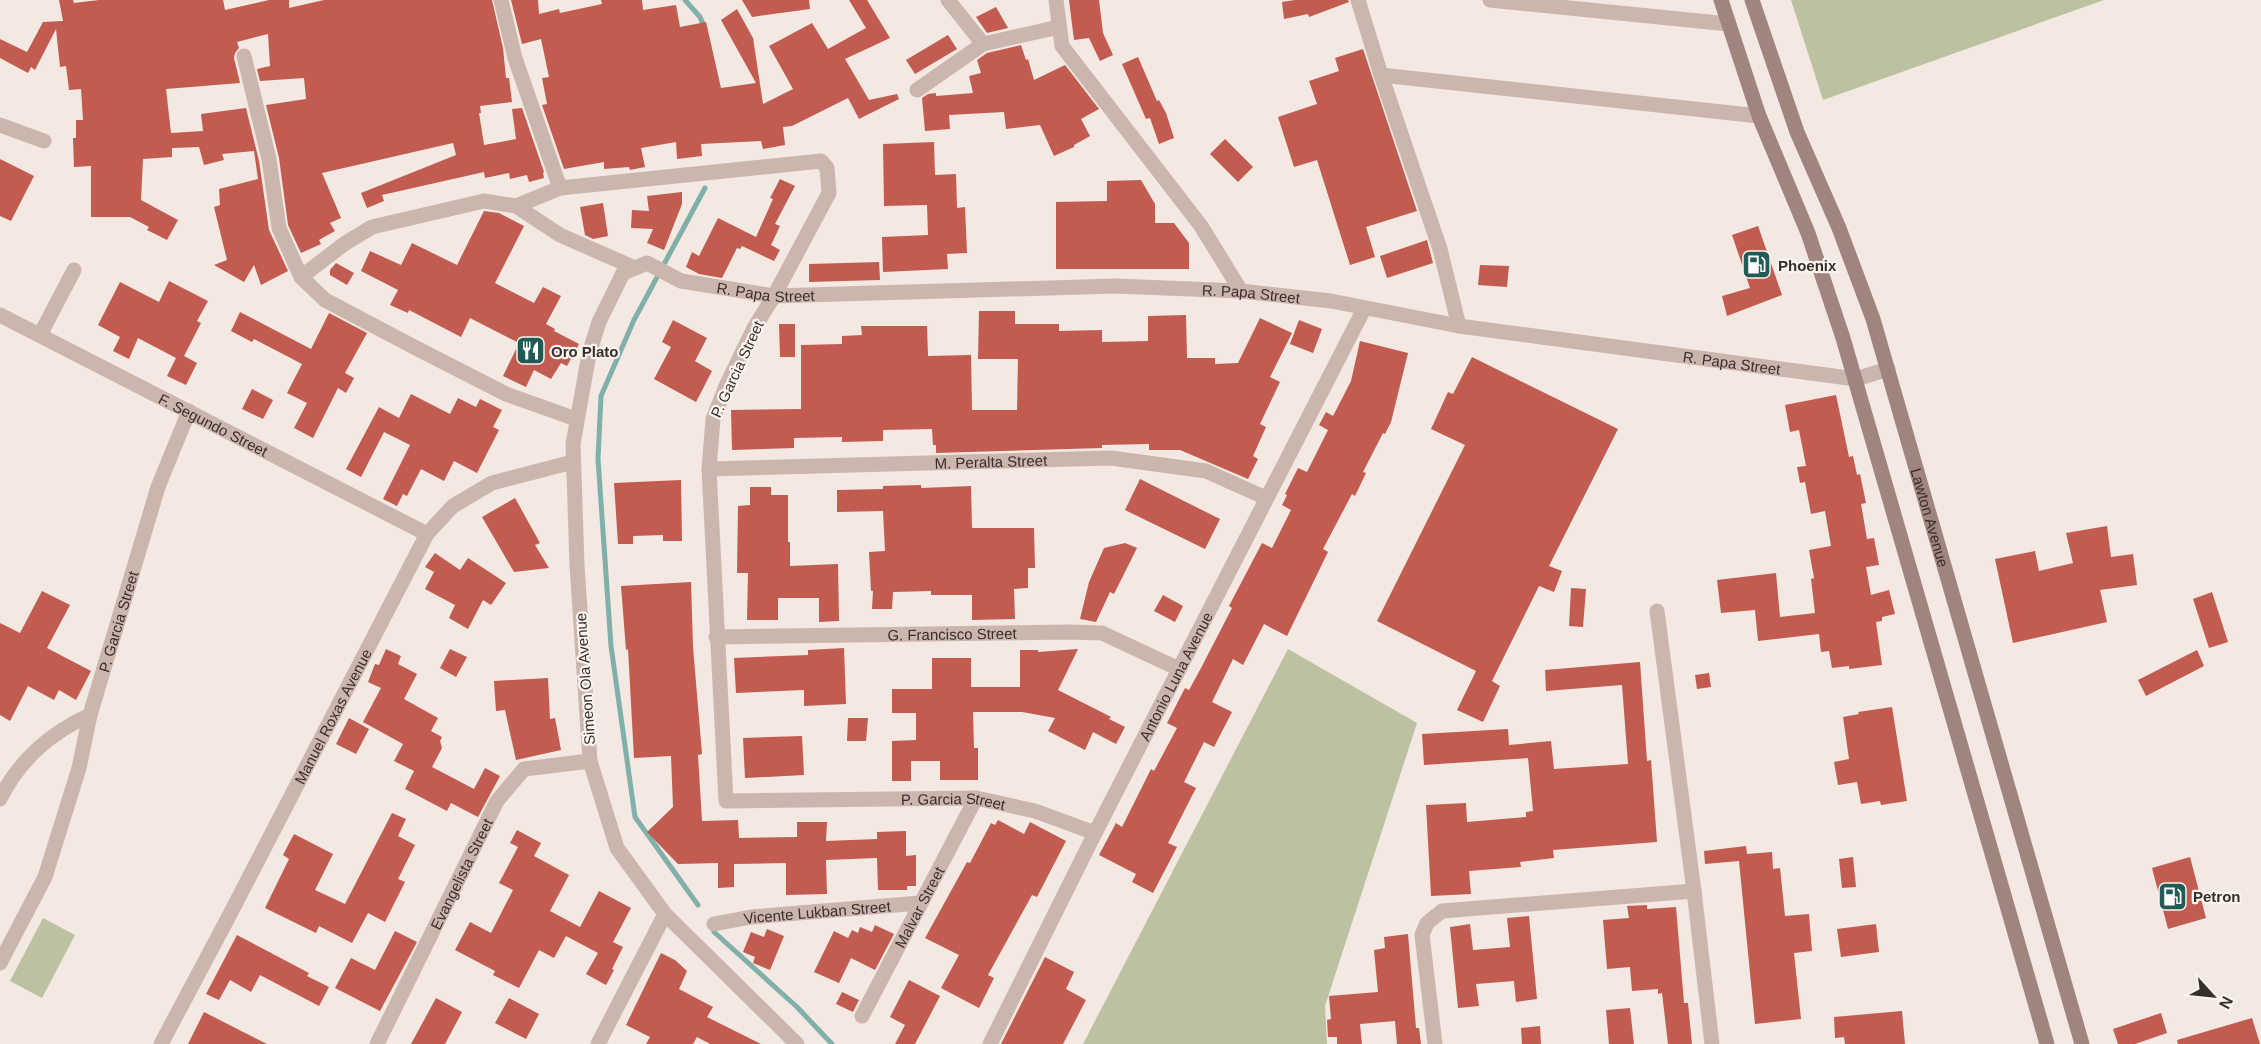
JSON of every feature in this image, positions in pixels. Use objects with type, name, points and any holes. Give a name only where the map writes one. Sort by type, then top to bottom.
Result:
[{"type":"main road","points":[[1720,0],[1759,116],[1808,233],[1856,379],[2047,1044]]},
{"type":"main road","name":"Lawton Avenue","points":[[1752,0],[1797,132],[1839,228],[1873,319],[2082,1044]]},
{"type":"street","points":[[501,0],[515,58],[560,188]]},
{"type":"street","points":[[948,0],[983,44]]},
{"type":"street","points":[[1056,0],[1062,46],[1201,226],[1241,291]]},
{"type":"street","points":[[1358,0],[1440,249],[1460,326]]},
{"type":"street","points":[[1490,0],[1729,24]]},
{"type":"street","points":[[917,90],[983,44],[1059,27]]},
{"type":"street","points":[[244,56],[269,159],[279,228],[301,277],[325,300],[416,348],[506,393],[576,419]]},
{"type":"street","points":[[1381,75],[1759,116]]},
{"type":"street","points":[[0,125],[44,141]]},
{"type":"street","name":"P. Garcia Street","points":[[516,206],[560,188],[820,162],[827,168],[829,193],[774,296],[754,328],[713,419],[709,469],[726,801],[976,798],[1035,811],[1095,833]]},
{"type":"street","points":[[301,277],[344,244],[372,227],[484,201],[516,206]]},
{"type":"street","name":"R. Papa Street","points":[[516,206],[560,235],[681,281],[774,296],[1115,286],[1241,291],[1331,301],[1460,326],[1856,379]]},
{"type":"street","name":"Simeon Ola Avenue","points":[[641,266],[623,273],[599,322],[589,354],[576,419],[573,462],[577,565],[590,761],[617,848],[665,914],[782,1038],[796,1044]]},
{"type":"street","points":[[40,335],[74,270]]},
{"type":"street","name":"Antonio Luna Avenue","points":[[990,1044],[1095,833],[1364,309]]},
{"type":"street","name":"F. Segundo Street","points":[[1,318],[40,335],[427,534]]},
{"type":"street","points":[[1856,379],[1888,369]]},
{"type":"street","name":"P. Garcia Street","points":[[0,963],[45,877],[79,768],[90,715],[158,487],[189,411]]},
{"type":"street","name":"M. Peralta Street","points":[[709,469],[1111,458],[1206,471],[1266,498]]},
{"type":"street","name":"Manuel Roxas Avenue","points":[[160,1044],[228,918],[427,534],[453,506],[492,483],[573,462]]},
{"type":"street","points":[[1657,611],[1712,1044]]},
{"type":"street","name":"G. Francisco Street","points":[[716,637],[1101,633],[1179,669]]},
{"type":"street","points":[[0,799],[19,767],[41,746],[66,726],[90,715]]},
{"type":"street","name":"Evangelista Street","points":[[377,1044],[497,801],[524,768],[590,761]]},
{"type":"street","name":"Malvar Street","points":[[862,1016],[976,798]]},
{"type":"street","points":[[1435,1044],[1422,935],[1427,923],[1442,911],[1694,891]]},
{"type":"street","name":"Vicente Lukban Street","points":[[714,924],[751,917],[920,903]]},
{"type":"street","points":[[598,1044],[665,914]]},
{"type":"green space","points":[[1791,0],[2104,0],[1823,100]]},
{"type":"green space","points":[[1288,649],[1417,723],[1325,1006],[1327,1044],[1083,1044]]},
{"type":"green space","points":[[43,918],[75,935],[42,998],[10,981]]},
{"type":"building","points":[[59,0],[73,0],[74,3],[99,0],[223,0],[225,10],[269,0],[289,0],[289,8],[324,0],[492,0],[512,102],[480,106],[484,145],[516,139],[512,109],[522,108],[544,178],[529,182],[527,175],[510,179],[509,173],[485,178],[484,172],[382,195],[384,201],[367,208],[361,193],[456,155],[453,143],[322,173],[341,218],[330,223],[335,231],[319,240],[321,244],[301,253],[288,225],[279,158],[266,105],[306,99],[304,78],[260,81],[257,69],[270,66],[268,34],[237,42],[239,48],[234,58],[240,83],[166,89],[171,133],[203,131],[201,114],[246,108],[259,161],[269,230],[288,271],[261,285],[254,265],[244,282],[214,265],[227,260],[214,207],[220,205],[219,189],[258,179],[254,151],[222,154],[224,160],[204,165],[199,147],[172,148],[172,157],[143,159],[141,200],[178,220],[167,240],[147,230],[149,227],[130,217],[91,217],[91,166],[74,167],[73,138],[76,138],[76,120],[83,120],[81,89],[69,90],[66,66],[60,67],[56,29],[35,70],[31,67],[28,73],[0,58],[0,39],[27,52],[43,22],[63,21]]},
{"type":"building","points":[[511,0],[538,0],[539,14],[559,9],[560,13],[602,4],[601,0],[642,0],[643,10],[676,5],[680,27],[706,22],[721,88],[756,83],[721,20],[737,9],[753,38],[763,104],[793,89],[769,46],[812,23],[828,49],[866,28],[849,0],[867,0],[890,38],[845,59],[869,100],[897,94],[899,99],[859,119],[848,98],[792,126],[783,127],[785,145],[763,149],[761,141],[701,144],[702,156],[677,159],[676,142],[641,148],[645,167],[630,170],[629,167],[604,169],[604,162],[564,169],[542,105],[547,104],[542,78],[549,77],[541,39],[522,44]]},
{"type":"building","points":[[742,0],[809,0],[810,9],[752,17]]},
{"type":"building","points":[[1069,0],[1099,0],[1103,33],[1113,55],[1100,61],[1089,38],[1074,40]]},
{"type":"building","points":[[1348,0],[1349,2],[1309,17],[1308,14],[1284,19],[1282,2]]},
{"type":"building","points":[[996,7],[1008,28],[987,33],[976,17]]},
{"type":"building","points":[[948,35],[957,49],[915,74],[906,60]]},
{"type":"building","points":[[1021,45],[1034,80],[1065,65],[1099,109],[1081,119],[1090,136],[1074,147],[1054,156],[1040,125],[1006,129],[1004,112],[949,115],[950,129],[925,131],[922,98],[936,93],[936,96],[973,93],[969,76],[981,73],[977,60],[987,53]]},
{"type":"building","points":[[1363,49],[1417,211],[1366,227],[1375,257],[1350,265],[1317,160],[1294,167],[1278,117],[1317,104],[1309,81],[1339,71],[1335,58]]},
{"type":"building","points":[[1138,57],[1157,101],[1159,100],[1166,113],[1174,138],[1159,144],[1150,118],[1146,119],[1122,64]]},
{"type":"building","points":[[1225,139],[1253,167],[1238,182],[1210,154]]},
{"type":"building","points":[[934,142],[935,175],[956,174],[957,208],[965,207],[967,253],[947,254],[948,269],[883,272],[882,237],[928,235],[927,205],[884,206],[883,144]]},
{"type":"building","points":[[0,159],[34,176],[11,221],[0,216]]},
{"type":"building","points":[[780,179],[795,186],[775,224],[780,226],[771,245],[780,250],[774,261],[742,246],[740,249],[737,248],[722,278],[699,274],[686,267],[692,252],[699,256],[718,218],[756,237],[773,199],[770,198]]},
{"type":"building","points":[[1141,180],[1155,204],[1155,223],[1174,223],[1189,243],[1189,269],[1056,269],[1056,202],[1107,201],[1107,181]]},
{"type":"building","points":[[682,192],[682,204],[664,250],[647,243],[653,229],[631,228],[632,210],[649,211],[647,196]]},
{"type":"building","points":[[603,203],[608,236],[593,239],[585,235],[580,207]]},
{"type":"building","points":[[484,211],[499,213],[524,226],[495,283],[534,303],[543,287],[561,296],[546,324],[555,329],[554,331],[579,344],[567,366],[561,363],[551,379],[534,370],[526,387],[503,376],[519,343],[470,318],[461,337],[409,310],[408,313],[390,305],[398,290],[361,271],[370,251],[401,265],[412,243],[457,265]]},
{"type":"building","name":"Phoenix","points":[[1758,226],[1782,295],[1727,316],[1722,296],[1750,288],[1732,235]]},
{"type":"building","points":[[1427,240],[1433,263],[1387,278],[1380,256]]},
{"type":"building","points":[[879,262],[880,280],[809,282],[809,264]]},
{"type":"building","points":[[336,263],[354,273],[347,285],[330,275],[330,270]]},
{"type":"building","points":[[1480,265],[1509,266],[1507,287],[1478,285]]},
{"type":"building","points":[[169,281],[208,301],[197,321],[201,323],[184,356],[197,363],[186,385],[167,376],[176,358],[138,338],[129,359],[113,351],[120,337],[98,325],[120,282],[159,302]]},
{"type":"building","points":[[979,311],[1015,311],[1015,324],[1059,324],[1059,331],[1102,330],[1102,342],[1148,341],[1148,316],[1186,315],[1187,358],[1215,358],[1215,364],[1238,363],[1260,318],[1292,333],[1270,377],[1280,382],[1260,424],[1266,427],[1253,456],[1258,459],[1248,479],[1180,450],[1149,450],[1149,444],[1102,445],[1102,448],[936,453],[932,429],[883,430],[883,441],[842,442],[842,437],[794,438],[794,448],[732,450],[731,410],[801,409],[801,345],[842,344],[842,336],[862,335],[861,326],[927,326],[928,356],[971,355],[972,410],[1017,410],[1018,359],[978,359]]},
{"type":"building","points":[[240,312],[311,349],[329,313],[367,333],[345,373],[354,378],[346,393],[338,388],[313,438],[294,428],[307,403],[287,393],[302,364],[254,339],[252,342],[231,331]]},
{"type":"building","points":[[673,320],[707,338],[695,361],[712,371],[696,402],[654,379],[671,347],[662,342]]},
{"type":"building","points":[[1299,320],[1322,329],[1313,353],[1290,344]]},
{"type":"building","points":[[779,324],[795,324],[795,357],[780,357]]},
{"type":"building","points":[[1360,341],[1408,353],[1391,422],[1363,472],[1366,473],[1355,496],[1352,494],[1323,549],[1328,552],[1287,636],[1264,624],[1243,665],[1233,659],[1212,702],[1232,712],[1214,747],[1204,742],[1184,782],[1196,788],[1168,843],[1177,847],[1153,893],[1132,882],[1136,874],[1099,855],[1116,823],[1122,827],[1151,769],[1154,771],[1177,728],[1167,723],[1185,688],[1189,690],[1201,668],[1232,608],[1229,606],[1262,543],[1272,548],[1291,510],[1282,505],[1287,495],[1285,494],[1298,468],[1307,472],[1328,430],[1319,425],[1326,412],[1333,416],[1351,381]]},
{"type":"building","points":[[1472,357],[1618,429],[1549,566],[1562,571],[1554,592],[1539,586],[1492,681],[1500,686],[1483,722],[1457,710],[1476,671],[1377,621],[1465,445],[1431,429],[1448,392],[1453,394]]},
{"type":"building","points":[[252,389],[273,400],[263,419],[242,409]]},
{"type":"building","points":[[411,394],[450,414],[458,398],[476,407],[480,399],[502,410],[493,427],[499,430],[477,473],[454,461],[444,481],[421,469],[407,496],[403,494],[397,506],[383,499],[410,445],[384,432],[361,477],[346,469],[379,407],[399,418]]},
{"type":"building","points":[[1836,395],[1849,457],[1853,456],[1857,475],[1860,474],[1866,503],[1861,504],[1867,539],[1874,538],[1879,565],[1866,567],[1871,595],[1889,590],[1895,614],[1882,617],[1882,621],[1876,622],[1882,665],[1849,669],[1849,666],[1832,668],[1829,651],[1821,652],[1819,634],[1758,641],[1755,610],[1721,613],[1717,580],[1776,573],[1780,617],[1815,613],[1811,579],[1814,578],[1809,550],[1831,546],[1825,511],[1811,514],[1805,482],[1800,483],[1797,467],[1806,466],[1799,430],[1790,432],[1785,405]]},
{"type":"building","points":[[1140,479],[1220,519],[1205,549],[1125,510]]},
{"type":"building","points":[[681,480],[682,541],[663,541],[663,535],[633,536],[633,544],[618,544],[614,483]]},
{"type":"building","points":[[921,485],[921,488],[971,486],[972,528],[1034,528],[1035,568],[1028,568],[1028,588],[1014,589],[1015,619],[972,620],[972,595],[931,595],[931,591],[893,592],[892,609],[872,609],[873,591],[871,591],[869,552],[885,551],[883,511],[837,512],[837,490]]},
{"type":"building","points":[[750,487],[771,487],[771,495],[788,495],[790,566],[838,564],[839,621],[819,622],[819,598],[778,598],[778,620],[747,620],[748,573],[737,573],[738,506],[750,505]]},
{"type":"building","points":[[515,498],[540,543],[535,545],[549,568],[514,572],[482,517]]},
{"type":"building","points":[[2107,526],[2111,557],[2133,554],[2137,585],[2100,590],[2107,622],[2013,643],[1995,559],[2035,551],[2039,571],[2073,563],[2066,533]]},
{"type":"building","points":[[1125,543],[1137,548],[1114,594],[1110,592],[1096,622],[1080,619],[1089,582],[1104,548]]},
{"type":"building","points":[[435,553],[460,570],[468,558],[506,583],[491,605],[483,600],[468,629],[449,618],[455,605],[425,589],[434,572],[425,567]]},
{"type":"building","points":[[691,582],[693,647],[702,754],[698,755],[702,821],[738,820],[739,838],[797,837],[797,822],[827,822],[826,841],[877,839],[877,832],[906,831],[906,856],[916,855],[916,886],[907,886],[907,890],[878,890],[877,858],[826,860],[827,894],[786,895],[786,863],[734,864],[734,887],[718,888],[718,863],[678,864],[647,832],[673,807],[671,756],[634,758],[628,649],[626,650],[621,586]]},
{"type":"building","points":[[1571,588],[1586,589],[1583,627],[1569,626]]},
{"type":"building","points":[[42,591],[70,605],[47,648],[91,671],[76,700],[59,690],[54,700],[28,686],[10,721],[0,715],[0,623],[20,633]]},
{"type":"building","points":[[2212,592],[2228,642],[2209,648],[2193,599]]},
{"type":"building","points":[[1163,595],[1183,606],[1175,622],[1154,611]]},
{"type":"building","points":[[844,648],[846,704],[804,706],[804,690],[736,693],[734,658],[808,655],[808,650]]},
{"type":"building","points":[[386,649],[401,656],[398,664],[417,674],[404,699],[438,718],[431,731],[442,737],[440,741],[442,748],[432,767],[474,789],[485,768],[500,776],[478,817],[451,803],[447,811],[405,789],[414,771],[394,761],[403,744],[363,722],[381,688],[368,682],[375,664],[379,665]]},
{"type":"building","points":[[450,649],[467,657],[456,677],[440,668]]},
{"type":"building","points":[[1078,649],[1058,690],[1111,717],[1109,719],[1125,727],[1116,744],[1093,732],[1085,750],[1048,731],[1055,718],[1022,712],[973,712],[974,748],[978,748],[978,780],[940,780],[940,761],[911,761],[911,781],[892,781],[892,741],[916,740],[916,713],[892,713],[892,689],[932,689],[932,658],[971,658],[971,687],[1020,687],[1020,650],[1038,650],[1038,652]]},
{"type":"building","points":[[2197,650],[2204,666],[2146,696],[2138,680]]},
{"type":"building","points":[[1640,662],[1647,761],[1651,760],[1657,842],[1553,850],[1554,858],[1520,862],[1521,867],[1469,871],[1471,894],[1431,896],[1426,805],[1466,803],[1467,822],[1526,817],[1526,812],[1533,811],[1528,758],[1424,765],[1422,734],[1508,729],[1509,745],[1551,741],[1554,769],[1628,764],[1622,685],[1546,691],[1545,670]]},
{"type":"building","points":[[1709,673],[1711,687],[1697,689],[1695,675]]},
{"type":"building","points":[[548,678],[550,719],[555,718],[561,750],[516,760],[505,710],[496,711],[494,681]]},
{"type":"building","points":[[1892,707],[1907,801],[1881,805],[1880,801],[1861,804],[1857,782],[1838,785],[1834,762],[1849,759],[1843,717],[1859,714],[1858,712]]},
{"type":"building","points":[[349,718],[369,729],[356,754],[336,744]]},
{"type":"building","points":[[848,718],[868,718],[866,741],[847,741]]},
{"type":"building","points":[[802,736],[804,775],[745,778],[743,738]]},
{"type":"building","points":[[392,813],[406,819],[398,836],[415,845],[398,879],[405,882],[385,922],[368,913],[352,943],[319,926],[316,933],[265,908],[289,859],[283,855],[294,834],[333,854],[315,890],[345,904]]},
{"type":"building","points":[[998,820],[1024,834],[1030,822],[1066,841],[1037,897],[1032,895],[988,975],[994,978],[979,1008],[941,988],[959,955],[925,938],[991,823],[995,825]]},
{"type":"building","points":[[517,830],[541,843],[534,856],[569,875],[550,911],[580,927],[599,891],[631,908],[613,942],[623,947],[606,985],[586,974],[598,953],[566,936],[554,958],[539,950],[519,988],[493,975],[495,971],[455,950],[470,922],[491,933],[513,890],[499,883],[518,847],[510,843]]},
{"type":"building","points":[[1746,846],[1747,854],[1772,852],[1773,869],[1780,868],[1785,916],[1809,914],[1812,951],[1794,953],[1801,1019],[1755,1024],[1739,861],[1705,864],[1704,851]]},
{"type":"building","points":[[1853,857],[1856,887],[1842,888],[1839,859]]},
{"type":"building","points":[[2190,857],[2206,918],[2168,929],[2152,868]]},
{"type":"building","points":[[1647,905],[1647,909],[1676,907],[1684,1003],[1688,1003],[1692,1044],[1668,1044],[1662,993],[1658,994],[1658,989],[1632,991],[1630,967],[1607,969],[1603,920],[1629,918],[1627,906]]},
{"type":"building","points":[[1529,916],[1537,999],[1516,1002],[1514,981],[1476,984],[1479,1006],[1458,1008],[1450,927],[1470,924],[1473,950],[1510,947],[1507,918]]},
{"type":"building","points":[[1876,924],[1879,952],[1841,957],[1837,929]]},
{"type":"building","points":[[875,925],[894,934],[875,970],[851,958],[839,983],[814,972],[834,931],[848,938],[852,930],[858,933],[860,927],[872,932]]},
{"type":"building","points":[[767,929],[784,936],[770,970],[753,963],[755,957],[743,952],[751,932],[764,937]]},
{"type":"building","points":[[395,931],[417,942],[380,1011],[335,988],[351,958],[375,970]]},
{"type":"building","points":[[1408,934],[1416,1028],[1419,1028],[1421,1044],[1397,1044],[1395,1021],[1360,1024],[1362,1044],[1337,1044],[1337,1037],[1328,1037],[1327,1020],[1331,1019],[1329,996],[1378,992],[1374,950],[1385,948],[1384,937]]},
{"type":"building","points":[[237,935],[309,973],[307,976],[329,987],[319,1006],[260,975],[251,992],[230,980],[219,1000],[206,994]]},
{"type":"building","points":[[661,953],[675,960],[687,971],[679,989],[713,1007],[707,1017],[761,1044],[710,1044],[697,1037],[693,1044],[646,1044],[650,1037],[626,1025]]},
{"type":"building","points":[[1045,957],[1074,972],[1066,989],[1086,1000],[1063,1044],[1001,1044]]},
{"type":"building","points":[[909,980],[940,996],[915,1044],[895,1044],[905,1025],[890,1017]]},
{"type":"building","points":[[842,992],[859,1000],[853,1012],[836,1004]]},
{"type":"building","points":[[436,998],[462,1012],[445,1044],[411,1044]]},
{"type":"building","points":[[509,998],[539,1014],[526,1039],[495,1023]]},
{"type":"building","points":[[1630,1008],[1634,1044],[1609,1044],[1606,1010]]},
{"type":"building","points":[[1902,1011],[1905,1044],[1845,1044],[1844,1037],[1835,1038],[1834,1017]]},
{"type":"building","points":[[204,1012],[267,1044],[188,1044]]},
{"type":"building","points":[[2161,1013],[2167,1033],[2135,1044],[2118,1044],[2113,1029]]},
{"type":"building","points":[[2252,1018],[2260,1044],[2178,1044],[2177,1040]]},
{"type":"building","points":[[1540,1026],[1541,1044],[1522,1044],[1521,1028]]},
{"type":"waterway","points":[[685,0],[700,17],[705,29]]},
{"type":"waterway","points":[[698,905],[635,817],[611,646],[598,459],[601,396],[634,320],[705,188]]},
{"type":"waterway","points":[[714,932],[797,1007],[832,1044]]},
{"type":"place","name":"Phoenix","points":[[1757,265]]},
{"type":"place","name":"Oro Plato","points":[[530,351]]},
{"type":"place","name":"Petron","points":[[2172,896]]}]
